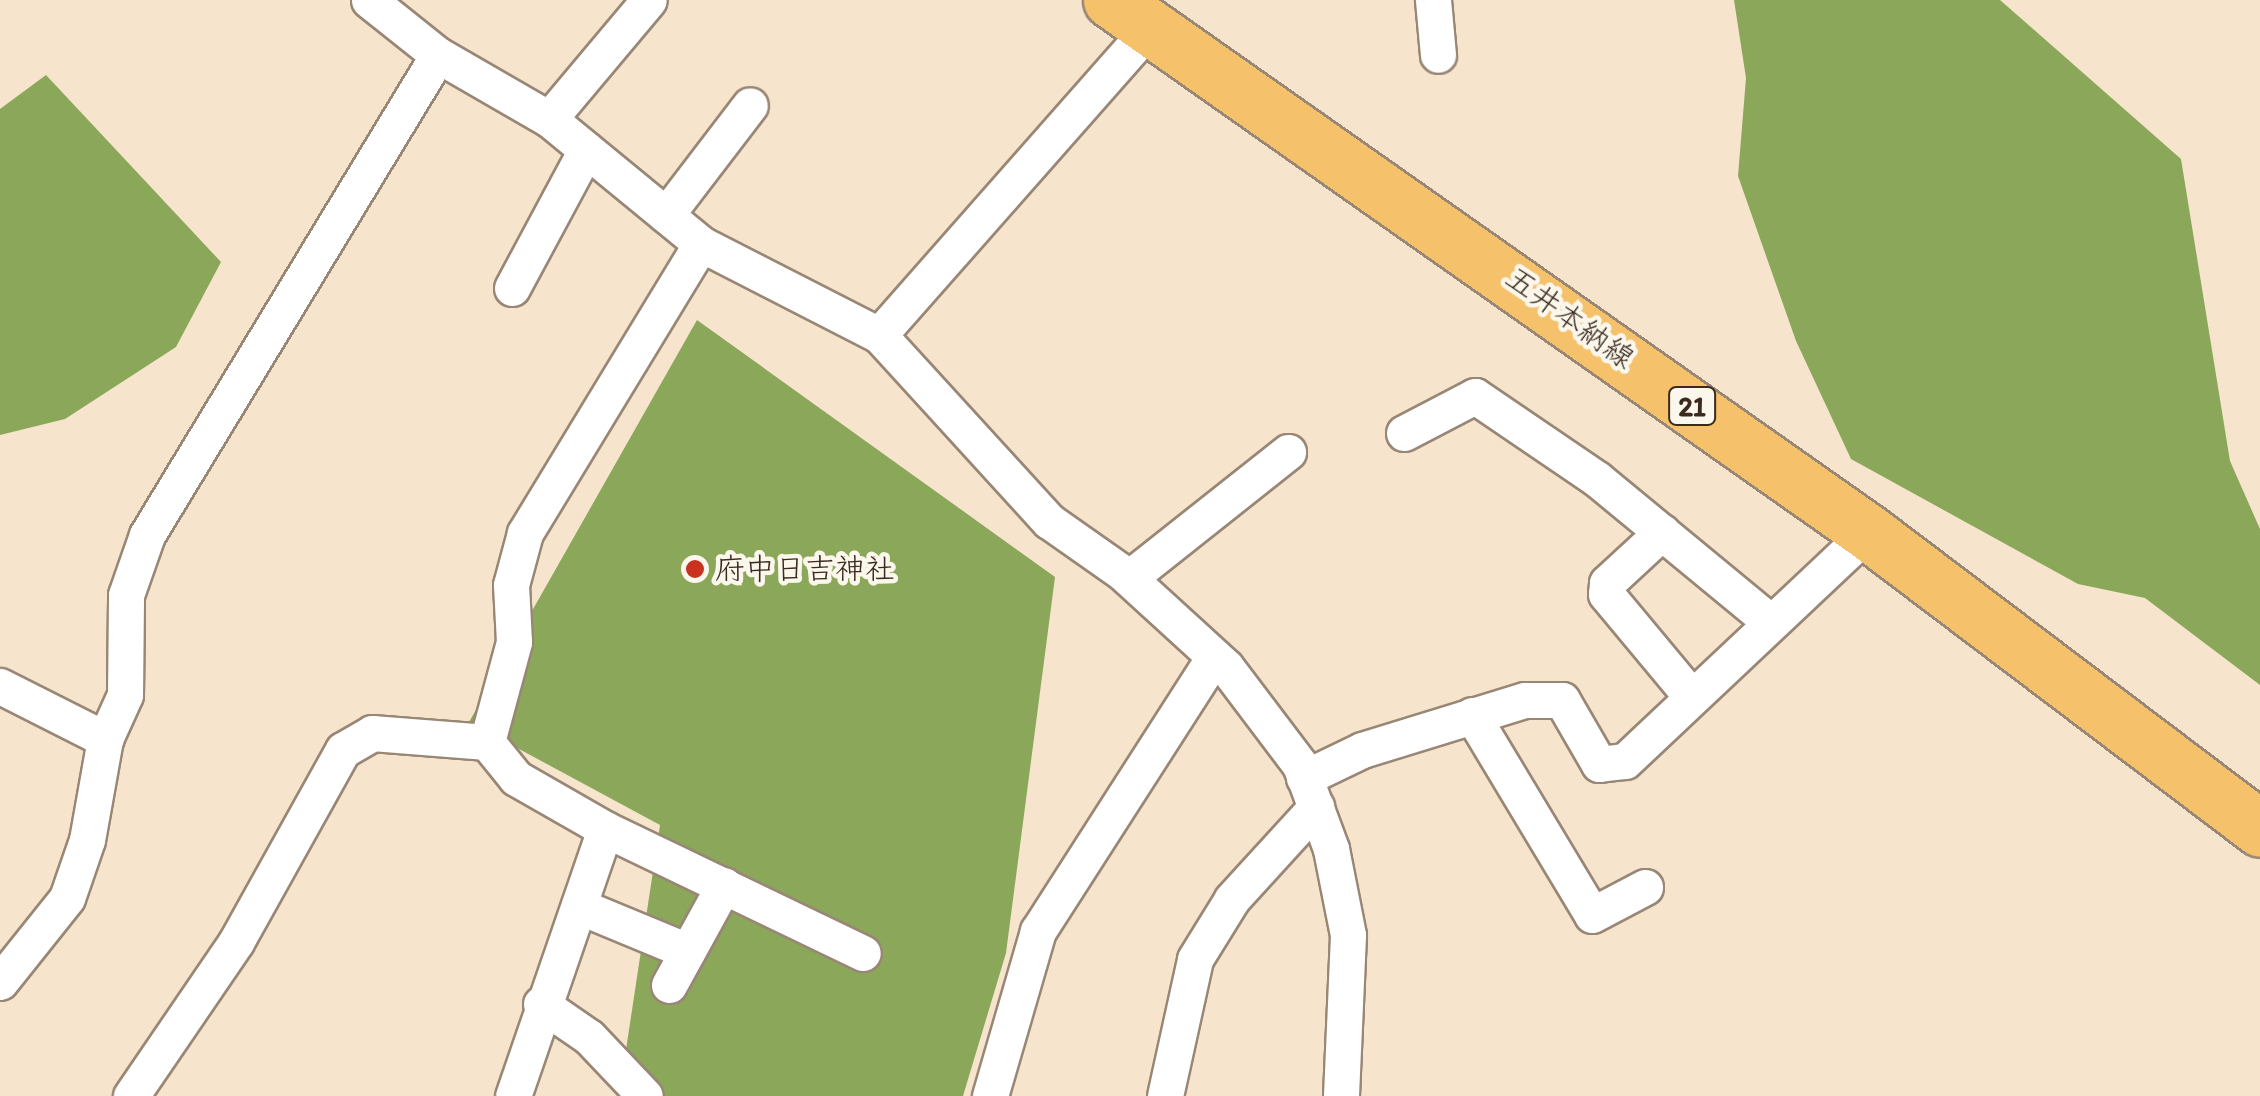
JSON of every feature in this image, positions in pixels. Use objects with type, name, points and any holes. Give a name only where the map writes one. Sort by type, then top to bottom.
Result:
[{"type":"main road","name":"五井本納線","points":[[1130,14],[1457,237],[1868,532],[2260,829]]},
{"type":"street","points":[[549,120],[649,0]]},
{"type":"street","points":[[1433,0],[1438,55]]},
{"type":"street","points":[[380,3],[438,55],[549,120],[701,244],[880,335],[1049,521],[1129,578],[1214,657],[1310,792],[1348,935],[1341,1096]]},
{"type":"street","points":[[880,335],[1130,14]]},
{"type":"street","points":[[0,982],[68,898],[87,840],[105,739],[125,695],[126,595],[148,535],[438,55]]},
{"type":"street","points":[[666,215],[750,105]]},
{"type":"street","points":[[512,288],[586,150]]},
{"type":"street","points":[[487,742],[514,642],[511,585],[525,533],[701,244]]},
{"type":"street","points":[[1404,433],[1475,396],[1598,479],[1768,620]]},
{"type":"street","points":[[1129,578],[1288,452]]},
{"type":"street","points":[[1662,532],[1607,582],[1606,594],[1691,696]]},
{"type":"street","points":[[1165,1096],[1195,959],[1232,898],[1310,792],[1362,750],[1525,700],[1562,700],[1599,764],[1612,766],[1625,761],[1768,620],[1868,532]]},
{"type":"street","points":[[990,1096],[1038,931],[1214,657]]},
{"type":"street","points":[[0,686],[105,739]]},
{"type":"street","points":[[1472,715],[1592,916],[1645,888]]},
{"type":"street","points":[[131,1096],[236,942],[343,750],[372,732],[487,742],[516,778],[605,830],[863,953]]},
{"type":"street","points":[[513,1096],[541,1004],[581,908],[605,830]]},
{"type":"street","points":[[669,985],[724,885]]},
{"type":"street","points":[[581,908],[688,951]]},
{"type":"street","points":[[541,1004],[588,1037],[645,1096]]},
{"type":"green space","points":[[1734,0],[2000,0],[2181,159],[2230,461],[2260,529],[2260,685],[2145,598],[2078,584],[1851,459],[1796,341],[1738,176],[1746,78]]},
{"type":"green space","points":[[46,75],[221,262],[176,347],[65,419],[0,435],[0,109]]},
{"type":"green space","points":[[697,320],[1055,577],[1006,953],[963,1096],[619,1096],[660,825],[469,722]]},
{"type":"place","name":"府中日吉神社","points":[[695,569]]}]
